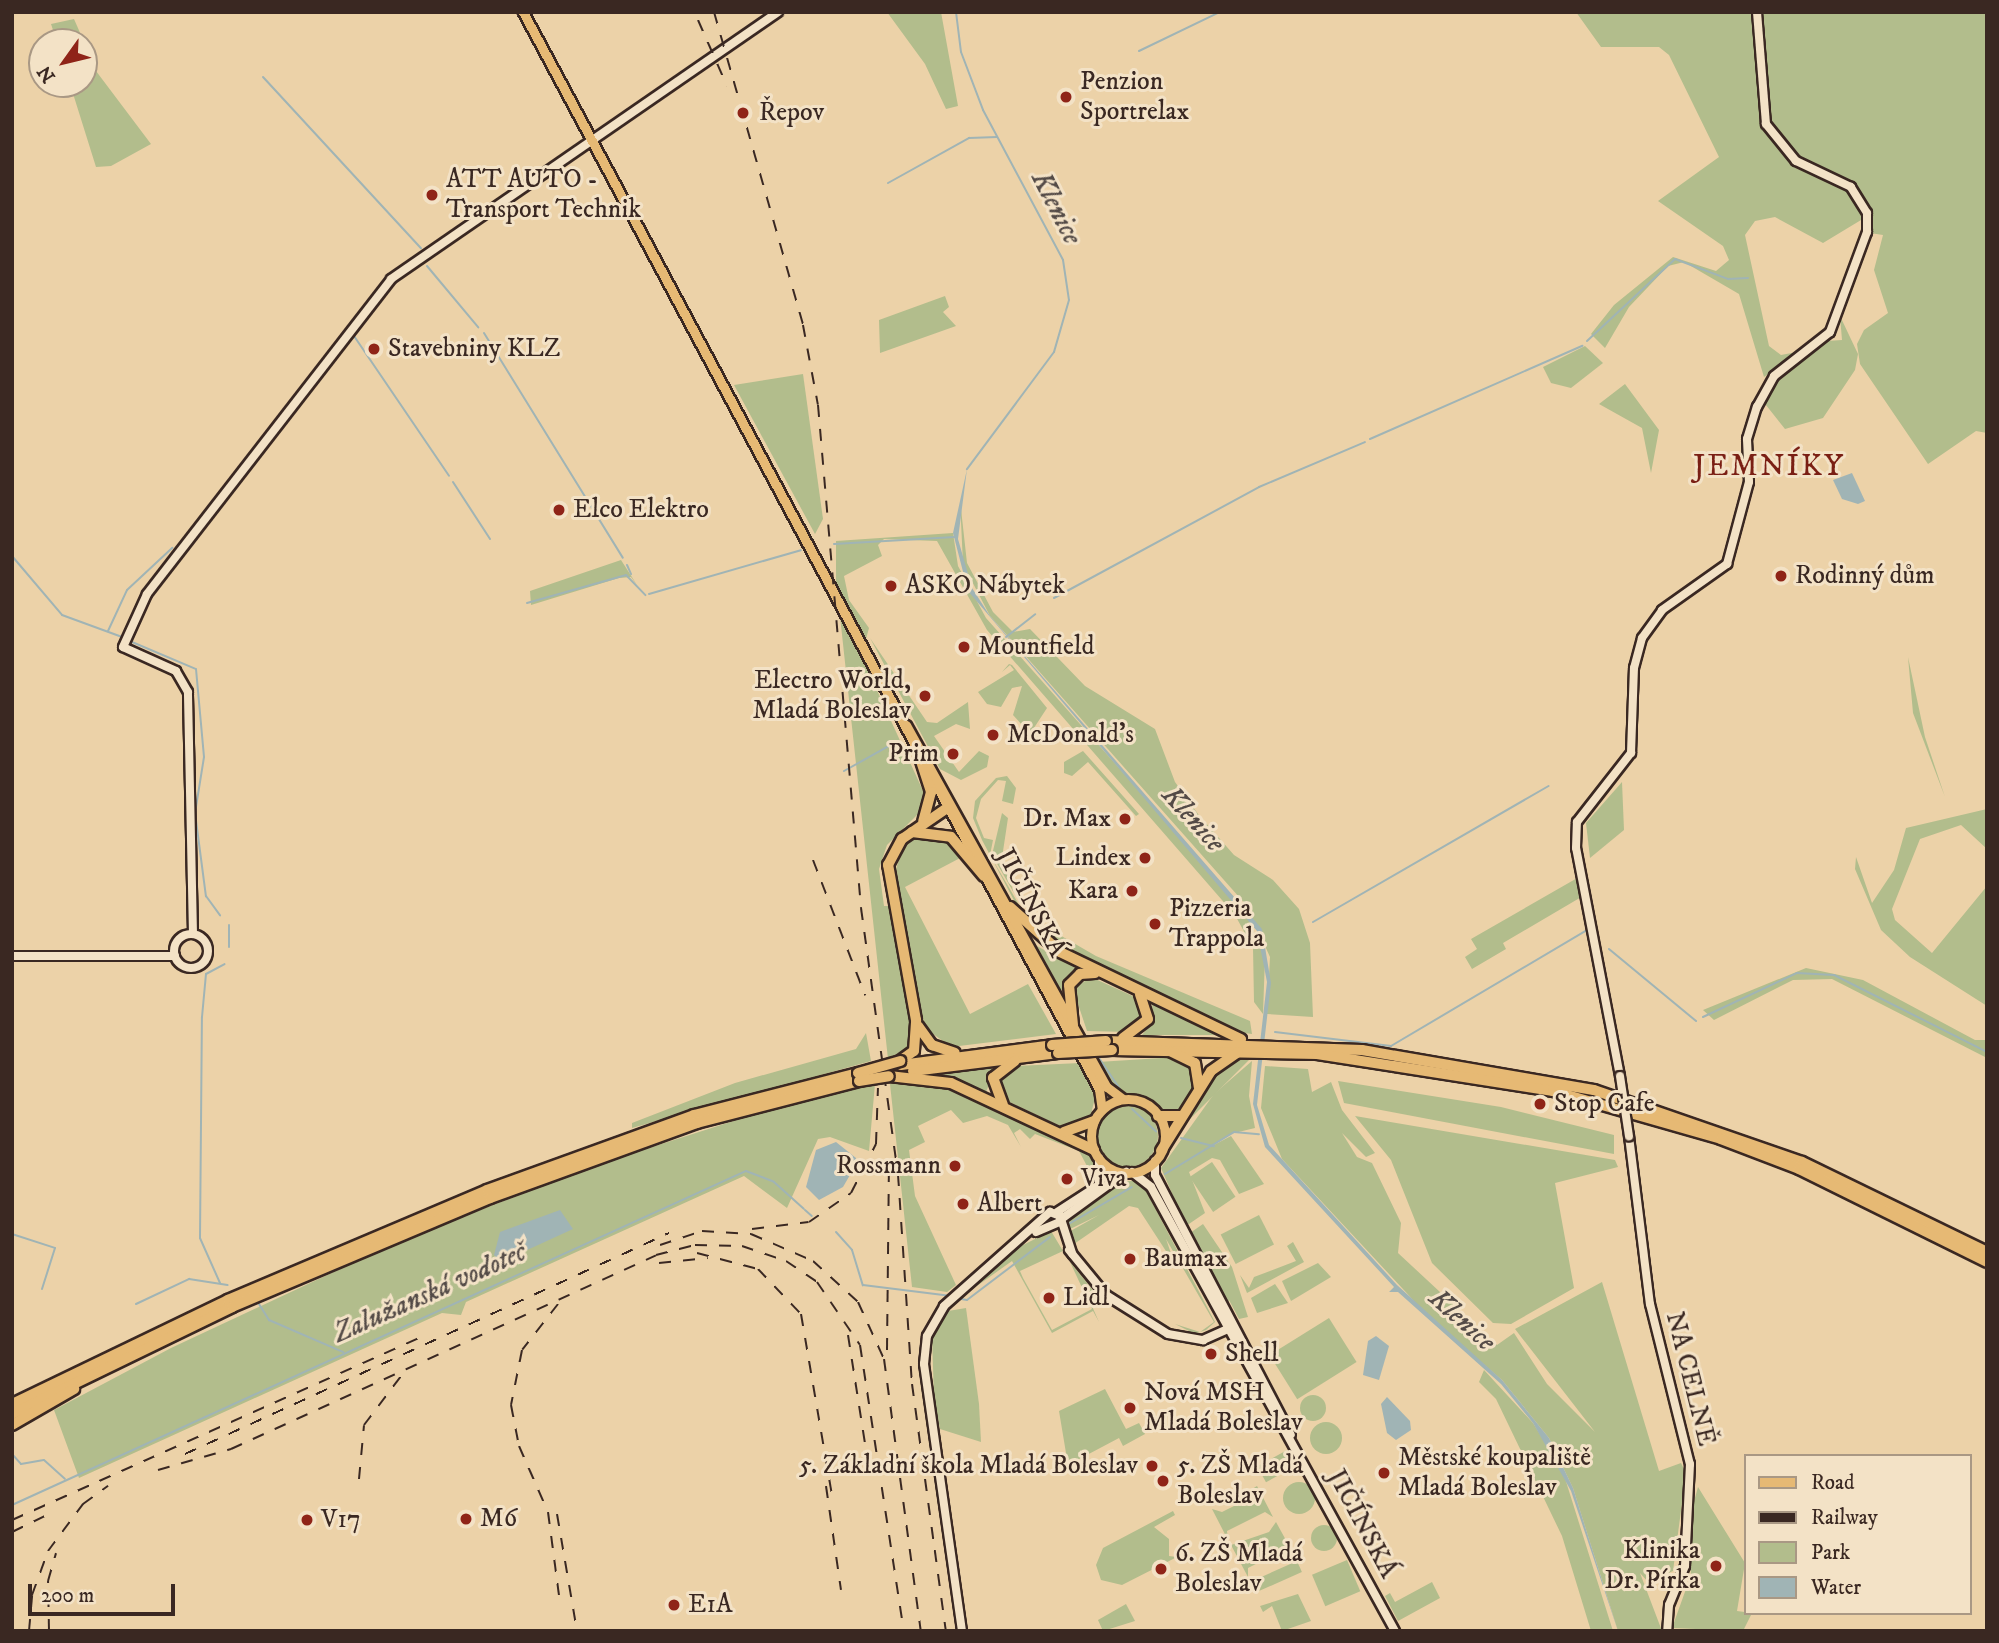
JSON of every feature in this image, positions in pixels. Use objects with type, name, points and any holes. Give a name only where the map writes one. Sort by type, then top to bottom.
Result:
[{"type":"highway","points":[[920,758],[931,792],[921,825]]},
{"type":"highway","points":[[12,1414],[140,1350],[397,1235],[571,1167],[729,1114],[859,1077],[889,1076],[901,1068],[914,1051],[916,1020],[888,874],[895,847],[921,825],[951,806]]},
{"type":"highway","points":[[911,833],[947,834],[984,876]]},
{"type":"highway","points":[[1010,907],[1041,940],[1101,974],[1246,1046]]},
{"type":"highway","points":[[1073,1025],[1069,985],[1080,974],[1101,974]]},
{"type":"highway","points":[[1109,1046],[1146,1025],[1149,1008],[1137,991]]},
{"type":"highway","points":[[916,1020],[932,1045],[962,1055]]},
{"type":"highway","points":[[1109,1046],[1155,1049],[1246,1046]]},
{"type":"highway","points":[[12,1404],[229,1300],[487,1190],[694,1115],[962,1055],[1109,1046],[1246,1046],[1506,1071],[1655,1108],[1850,1183],[1987,1252]]},
{"type":"highway","points":[[1161,1151],[1199,1088],[1220,1061],[1246,1046]]},
{"type":"highway","points":[[1276,1047],[1460,1072],[1653,1118],[1799,1169],[1987,1262]]},
{"type":"highway","points":[[901,1068],[1029,1056],[1055,1049]]},
{"type":"highway","points":[[1155,1049],[1195,1063],[1199,1088]]},
{"type":"highway","points":[[1003,1106],[994,1092],[995,1073],[1029,1056]]},
{"type":"highway","points":[[901,1068],[951,1083],[1063,1132],[1096,1154]]},
{"type":"highway","points":[[1158,1116],[1183,1115]]},
{"type":"highway","points":[[1063,1132],[1094,1121]]},
{"type":"highway","points":[[12,1425],[140,1350]]},
{"type":"main road","name":"JIČÍNSKÁ","points":[[523,12],[905,724],[1010,907],[1107,1087],[1123,1099],[1143,1102],[1158,1116]]},
{"type":"main road","name":"JIČÍNSKÁ","points":[[905,724],[920,758],[951,806],[984,876],[1099,1089],[1102,1110]]},
{"type":"main road","points":[[1096,1154],[1094,1121],[1102,1110],[1123,1099]]},
{"type":"main road","points":[[1129,1172],[1154,1161],[1161,1151],[1158,1116]]},
{"type":"main road","name":"JIČÍNSKÁ","points":[[1096,1154],[1129,1172]]},
{"type":"street","points":[[193,934],[197,883],[188,808],[186,685],[176,671],[123,647],[147,594],[391,279],[778,12]]},
{"type":"street","name":"NA CELNĚ","points":[[1667,1631],[1669,1605],[1685,1566],[1690,1464],[1650,1304],[1620,1076],[1575,833],[1583,809],[1631,753],[1634,668],[1642,638],[1662,610],[1727,564],[1749,482],[1747,439],[1757,407],[1774,376],[1830,332],[1867,232],[1867,213],[1850,187],[1796,161],[1766,124],[1757,12]]},
{"type":"street","points":[[175,956],[178,940],[193,934]]},
{"type":"street","points":[[12,956],[175,956],[191,968],[205,961],[207,944],[193,934]]},
{"type":"street","points":[[1056,1221],[1099,1185],[1096,1154]]},
{"type":"street","name":"JIČÍNSKÁ","points":[[1154,1161],[1155,1175],[1231,1328]]},
{"type":"street","points":[[1013,1246],[1129,1172]]},
{"type":"street","name":"JIČÍNSKÁ","points":[[1129,1172],[1149,1183],[1292,1438],[1395,1631]]},
{"type":"street","points":[[962,1631],[924,1364],[929,1327],[948,1301],[1046,1216],[1056,1221],[1072,1254],[1106,1295],[1157,1325],[1197,1341],[1231,1328]]},
{"type":"green space","points":[[887,12],[941,12],[958,106],[946,109],[925,64]]},
{"type":"green space","points":[[1576,12],[1987,12],[1987,433],[1976,431],[1928,464],[1860,364],[1857,344],[1864,330],[1888,313],[1874,270],[1883,235],[1870,233],[1866,217],[1823,243],[1775,217],[1755,221],[1745,235],[1769,346],[1781,355],[1802,351],[1764,377],[1739,294],[1684,262],[1668,266],[1629,307],[1605,348],[1591,334],[1614,305],[1673,257],[1716,271],[1729,260],[1723,246],[1658,201],[1719,157],[1669,55],[1659,47],[1601,47]]},
{"type":"green space","points":[[74,19],[78,28],[52,28],[51,24]]},
{"type":"green space","points":[[98,74],[151,144],[111,166],[96,167],[74,98],[98,98]]},
{"type":"green space","points":[[945,296],[949,307],[943,312],[956,326],[880,353],[879,320]]},
{"type":"green space","points":[[1840,316],[1858,354],[1855,370],[1823,418],[1785,429],[1762,400],[1780,376],[1827,341],[1842,340]]},
{"type":"green space","points":[[1585,346],[1603,363],[1571,388],[1551,383],[1543,367]]},
{"type":"green space","points":[[803,374],[823,519],[815,534],[734,385]]},
{"type":"green space","points":[[1625,384],[1659,430],[1651,473],[1642,428],[1599,404]]},
{"type":"green space","points":[[960,500],[967,563],[993,612],[1013,632],[1030,629],[1085,686],[1155,729],[1175,782],[1198,814],[1234,855],[1273,880],[1299,909],[1310,943],[1313,1017],[1267,1014],[1270,957],[1247,906],[990,616],[963,564]]},
{"type":"green space","points":[[953,533],[958,566],[986,618],[1244,909],[1265,957],[1263,1014],[1254,1002],[1253,948],[1235,915],[987,630],[937,541],[884,539],[878,545],[882,556],[844,576],[849,600],[869,628],[866,639],[836,584],[836,541]]},
{"type":"green space","points":[[621,560],[637,585],[631,577],[619,578],[531,605],[530,591]]},
{"type":"green space","points":[[839,607],[924,793],[918,814],[887,845],[879,869],[884,906],[893,906],[914,1028],[914,1044],[888,1059]]},
{"type":"green space","points":[[870,638],[927,722],[937,723],[968,702],[970,729],[956,724],[934,736],[959,772],[979,751],[989,756],[987,767],[961,780],[940,769]]},
{"type":"green space","points":[[1908,657],[1925,737],[1945,797],[1913,713]]},
{"type":"green space","points":[[1009,664],[1012,665],[1047,708],[1030,734],[1013,715],[1022,686],[1012,688],[1001,707],[987,704],[978,692],[1014,670],[1010,665],[1002,672]]},
{"type":"green space","points":[[1083,751],[1139,814],[1136,816],[1088,762],[1072,776],[1064,773],[1064,762]]},
{"type":"green space","points":[[1007,776],[1016,788],[1013,804],[1002,801],[1006,781],[998,780],[981,799],[976,818],[984,838],[993,840],[990,855],[1025,915],[1096,956],[1250,1021],[1252,1034],[1230,1031],[1104,971],[1031,927],[1018,908],[982,840],[973,818],[975,801],[996,778]]},
{"type":"green space","points":[[1622,782],[1624,830],[1590,858],[1586,823]]},
{"type":"green space","points":[[1987,809],[1987,849],[1961,825],[1920,839],[1892,909],[1895,920],[1932,953],[1987,886],[1987,1006],[1910,957],[1881,930],[1855,869],[1856,857],[1872,903],[1894,870],[1906,828]]},
{"type":"green space","points":[[1002,813],[1008,818],[1002,858],[1014,893],[992,855]]},
{"type":"green space","points":[[922,834],[943,838],[962,857],[905,887],[970,1014],[1028,984],[1056,1034],[951,1047],[925,1028],[893,879],[904,843]]},
{"type":"green space","points":[[1579,877],[1583,896],[1503,943],[1506,949],[1472,969],[1465,957],[1477,949],[1471,939]]},
{"type":"green space","points":[[1037,946],[1078,969],[1061,991]]},
{"type":"green space","points":[[1806,968],[1863,980],[1975,1040],[1987,1040],[1987,1058],[1832,979],[1793,980],[1714,1020],[1703,1010]]},
{"type":"green space","points":[[1091,977],[1137,998],[1145,1015],[1129,1032],[1087,1031],[1073,989]]},
{"type":"green space","points":[[1152,1003],[1218,1035],[1142,1035],[1153,1022]]},
{"type":"green space","points":[[866,1033],[871,1061],[632,1128],[632,1123],[735,1083],[856,1049]]},
{"type":"green space","points":[[1177,1057],[1191,1064],[1196,1083],[1179,1111],[1163,1113],[1147,1098],[1117,1091],[1098,1062]]},
{"type":"green space","points":[[1234,1058],[1251,1058],[1186,1123],[1212,1075]]},
{"type":"green space","points":[[1252,1061],[1249,1096],[1255,1128],[1230,1134],[1212,1146],[1231,1136],[1264,1184],[1239,1194],[1220,1160],[1212,1158],[1189,1172],[1205,1213],[1186,1226],[1161,1168],[1214,1094]]},
{"type":"green space","points":[[1080,1063],[1096,1094],[1090,1118],[1062,1127],[1003,1099],[997,1081],[1015,1066]]},
{"type":"green space","points":[[997,1065],[986,1092],[931,1073]]},
{"type":"green space","points":[[1265,1066],[1308,1069],[1312,1092],[1331,1082],[1342,1110],[1375,1153],[1366,1157],[1342,1133],[1357,1157],[1372,1163],[1401,1223],[1398,1253],[1497,1345],[1514,1333],[1547,1384],[1595,1432],[1515,1329],[1602,1282],[1659,1471],[1681,1463],[1686,1473],[1673,1571],[1648,1582],[1640,1573],[1662,1631],[1618,1631],[1573,1488],[1549,1438],[1502,1380],[1429,1317],[1282,1159],[1261,1108]]},
{"type":"green space","points":[[903,1080],[947,1084],[1090,1154],[1099,1166],[1096,1183],[1079,1151],[1035,1134],[1030,1139],[1020,1129],[1014,1133],[1021,1147],[1008,1125],[987,1116],[963,1123],[951,1110],[918,1126],[925,1142],[909,1150],[915,1196],[956,1285],[947,1292],[912,1287],[890,1084]]},
{"type":"green space","points":[[1338,1081],[1501,1107],[1614,1135],[1614,1154],[1344,1103]]},
{"type":"green space","points":[[875,1084],[869,1151],[830,1137],[818,1139],[787,1208],[744,1176],[466,1302],[461,1315],[442,1313],[79,1478],[54,1410],[171,1348],[400,1241],[605,1162],[796,1101]]},
{"type":"green space","points":[[1127,1105],[1149,1114],[1158,1136],[1149,1158],[1127,1167],[1105,1158],[1096,1136],[1105,1114]]},
{"type":"green space","points":[[1355,1116],[1615,1160],[1618,1167],[1555,1183],[1574,1288],[1511,1324],[1493,1323],[1432,1263],[1391,1160]]},
{"type":"green space","points":[[1212,1162],[1235,1197],[1213,1212],[1190,1177]]},
{"type":"green space","points":[[1122,1181],[1136,1181],[1146,1191],[1215,1322],[1200,1332],[1214,1322],[1166,1239],[1175,1265],[1138,1208],[1129,1206],[1074,1244],[1067,1233],[1099,1215],[1066,1231],[1066,1221]]},
{"type":"green space","points":[[1259,1215],[1274,1244],[1236,1264],[1221,1235]]},
{"type":"green space","points":[[1203,1224],[1232,1267],[1248,1317],[1239,1319],[1229,1300],[1229,1311],[1190,1233]]},
{"type":"green space","points":[[1051,1231],[1063,1251],[1020,1271],[1023,1278],[1052,1330],[1092,1309],[1070,1262],[1096,1294],[1088,1297],[1099,1322],[1093,1311],[1052,1333],[1012,1261],[960,1298],[1013,1250]]},
{"type":"green space","points":[[1293,1242],[1304,1262],[1247,1293],[1240,1275],[1249,1288],[1254,1277],[1296,1261],[1287,1246]]},
{"type":"green space","points":[[1318,1263],[1331,1277],[1291,1301],[1282,1281]]},
{"type":"green space","points":[[1275,1284],[1288,1303],[1257,1313],[1251,1298]]},
{"type":"green space","points":[[966,1308],[979,1404],[981,1442],[940,1429],[934,1398],[932,1336],[948,1311]]},
{"type":"green space","points":[[1329,1318],[1357,1362],[1297,1399],[1270,1355]]},
{"type":"green space","points":[[1175,1324],[1200,1332],[1191,1332]]},
{"type":"green space","points":[[1484,1370],[1533,1423],[1563,1472],[1613,1631],[1591,1631],[1562,1536],[1496,1399],[1479,1382]]},
{"type":"green space","points":[[1105,1389],[1126,1429],[1139,1423],[1145,1434],[1123,1446],[1119,1438],[1068,1465],[1059,1411]]},
{"type":"green space","points":[[1313,1395],[1322,1399],[1326,1408],[1322,1417],[1313,1421],[1304,1417],[1300,1408],[1304,1399]]},
{"type":"green space","points":[[1326,1422],[1337,1427],[1342,1438],[1337,1449],[1326,1454],[1315,1449],[1310,1438],[1315,1427]]},
{"type":"green space","points":[[1287,1450],[1296,1466],[1266,1482],[1257,1466]]},
{"type":"green space","points":[[1299,1482],[1310,1487],[1315,1498],[1310,1509],[1299,1514],[1288,1509],[1283,1498],[1288,1487]]},
{"type":"green space","points":[[1257,1486],[1273,1517],[1265,1512],[1227,1531],[1228,1540],[1212,1509],[1222,1512],[1252,1497],[1249,1491]]},
{"type":"green space","points":[[1698,1487],[1744,1561],[1737,1611],[1751,1615],[1743,1631],[1672,1628],[1691,1575],[1687,1527]]},
{"type":"green space","points":[[1173,1511],[1175,1515],[1154,1527],[1169,1539],[1169,1556],[1177,1557],[1122,1585],[1101,1580],[1096,1565],[1103,1548]]},
{"type":"green space","points":[[1276,1522],[1293,1553],[1285,1549],[1248,1568],[1248,1577],[1231,1545],[1269,1532]]},
{"type":"green space","points":[[1324,1525],[1333,1529],[1337,1538],[1333,1547],[1324,1551],[1315,1547],[1311,1538],[1315,1529]]},
{"type":"green space","points":[[1347,1560],[1360,1591],[1325,1606],[1312,1575]]},
{"type":"green space","points":[[1297,1561],[1302,1572],[1254,1593],[1249,1582]]},
{"type":"green space","points":[[1432,1582],[1440,1598],[1398,1621],[1385,1596],[1390,1593],[1395,1602]]},
{"type":"green space","points":[[1298,1594],[1311,1621],[1282,1631],[1272,1606],[1263,1612],[1260,1606]]},
{"type":"green space","points":[[1126,1604],[1135,1621],[1103,1631],[1098,1620]]},
{"type":"water","points":[[967,469],[958,539],[972,588],[990,616],[1262,929],[1271,983],[1257,1105],[1269,1145],[1397,1285],[1502,1380],[1549,1438],[1573,1488],[1618,1631],[1571,1491],[1533,1423],[1501,1384],[1398,1292],[1389,1292],[1394,1287],[1265,1147],[1253,1104],[1267,982],[1257,931],[968,591],[953,533]]},
{"type":"water","points":[[1852,473],[1865,501],[1858,504],[1842,499],[1833,480]]},
{"type":"water","points":[[836,1142],[856,1158],[854,1168],[843,1187],[819,1200],[806,1187],[816,1150]]},
{"type":"water","points":[[560,1210],[573,1229],[501,1262],[494,1255],[500,1232]]},
{"type":"water","points":[[1376,1336],[1389,1346],[1379,1380],[1363,1375],[1368,1341]]},
{"type":"water","points":[[1387,1397],[1410,1421],[1411,1430],[1396,1440],[1387,1433],[1381,1404]]},
{"type":"waterway","name":"Klenice","points":[[956,12],[961,52],[983,110],[1063,260],[1069,300],[1054,352],[967,469]]},
{"type":"waterway","points":[[1139,51],[1220,12]]},
{"type":"waterway","points":[[263,77],[421,248]]},
{"type":"waterway","points":[[888,183],[969,138],[997,137]]},
{"type":"waterway","points":[[1587,341],[1675,259],[1728,279],[1748,278]]},
{"type":"waterway","points":[[427,266],[478,327]]},
{"type":"waterway","points":[[484,333],[623,558]]},
{"type":"waterway","points":[[354,336],[449,476]]},
{"type":"waterway","points":[[1370,439],[1582,346]]},
{"type":"waterway","points":[[1054,598],[1259,487],[1365,442]]},
{"type":"waterway","points":[[453,482],[490,539]]},
{"type":"waterway","points":[[834,544],[955,537]]},
{"type":"waterway","points":[[108,631],[127,590],[172,548]]},
{"type":"waterway","points":[[649,594],[801,550]]},
{"type":"waterway","points":[[12,556],[62,615],[122,637]]},
{"type":"waterway","points":[[627,565],[631,574]]},
{"type":"waterway","points":[[527,603],[626,575],[645,595]]},
{"type":"waterway","points":[[1006,637],[1035,614]]},
{"type":"waterway","points":[[132,642],[196,669],[204,757],[195,813],[206,896],[220,915]]},
{"type":"waterway","points":[[844,771],[889,746]]},
{"type":"waterway","points":[[1313,922],[1549,786]]},
{"type":"waterway","points":[[229,925],[229,947]]},
{"type":"waterway","points":[[1275,1032],[1391,1046],[1589,929]]},
{"type":"waterway","points":[[1609,949],[1696,1021]]},
{"type":"waterway","points":[[220,1283],[200,1238],[202,1017],[206,974],[225,964]]},
{"type":"waterway","points":[[1703,1017],[1797,973],[1834,975],[1987,1052]]},
{"type":"waterway","points":[[1097,1055],[1120,1089]]},
{"type":"waterway","points":[[1132,1109],[1156,1131]]},
{"type":"waterway","name":"Zalužanská vodoteč","points":[[1165,1174],[1234,1132],[1259,1134]]},
{"type":"waterway","points":[[1181,1138],[1214,1146]]},
{"type":"waterway","name":"Zalužanská vodoteč","points":[[12,1505],[746,1171],[774,1182],[804,1209]]},
{"type":"waterway","name":"Zalužanská vodoteč","points":[[1067,1225],[1132,1187]]},
{"type":"waterway","name":"Zalužanská vodoteč","points":[[805,1210],[812,1216]]},
{"type":"waterway","name":"Zalužanská vodoteč","points":[[836,1232],[852,1250],[863,1285],[951,1296]]},
{"type":"waterway","points":[[12,1234],[55,1248],[42,1289]]},
{"type":"waterway","name":"Zalužanská vodoteč","points":[[956,1298],[967,1300],[1050,1237]]},
{"type":"waterway","points":[[136,1304],[189,1279],[228,1285]]},
{"type":"waterway","points":[[259,1304],[269,1320],[343,1352]]},
{"type":"waterway","name":"Zalužanská vodoteč","points":[[12,1454],[21,1464],[44,1460],[65,1479]]},
{"type":"railway","points":[[714,12],[803,325],[818,405],[861,908],[898,1174],[912,1384],[946,1631]]},
{"type":"railway","points":[[698,20],[727,86]]},
{"type":"railway","points":[[813,860],[865,995]]},
{"type":"railway","points":[[752,1229],[809,1222],[851,1193],[876,1144],[878,1088]]},
{"type":"railway","points":[[887,1350],[889,1168]]},
{"type":"railway","points":[[660,1245],[702,1231],[751,1234],[813,1261],[858,1302],[884,1359],[921,1631]]},
{"type":"railway","points":[[185,1454],[669,1233]]},
{"type":"railway","points":[[158,1470],[231,1449],[656,1255],[695,1245],[742,1246],[786,1261],[817,1282],[860,1345],[904,1631]]},
{"type":"railway","points":[[697,1253],[758,1269],[801,1314],[832,1495]]},
{"type":"railway","points":[[659,1263],[708,1258]]},
{"type":"railway","points":[[558,1304],[522,1350],[511,1405],[519,1446],[548,1512],[560,1603]]},
{"type":"railway","points":[[848,1335],[868,1463]]},
{"type":"railway","points":[[12,1520],[424,1336]]},
{"type":"railway","points":[[359,1479],[364,1425],[401,1376]]},
{"type":"railway","points":[[29,1631],[32,1595],[48,1551],[83,1504],[108,1486]]},
{"type":"railway","points":[[826,1486],[841,1590]]},
{"type":"railway","points":[[12,1532],[53,1512]]},
{"type":"railway","points":[[557,1514],[577,1631]]},
{"type":"railway","points":[[49,1631],[48,1581],[56,1553]]},
{"type":"place","name":"Penzion Sportrelax","points":[[1066,97]]},
{"type":"place","name":"Řepov","points":[[743,113]]},
{"type":"place","name":"ATT AUTO - Transport Technik","points":[[432,195]]},
{"type":"place","name":"Stavebniny KLZ","points":[[374,349]]},
{"type":"place","name":"Elco Elektro","points":[[559,510]]},
{"type":"place","name":"Rodinný dům","points":[[1781,576]]},
{"type":"place","name":"ASKO Nábytek","points":[[891,586]]},
{"type":"place","name":"Mountfield","points":[[964,647]]},
{"type":"place","name":"Electro World, Mladá Boleslav","points":[[925,696]]},
{"type":"place","name":"McDonald's","points":[[993,735]]},
{"type":"place","name":"Prim","points":[[953,754]]},
{"type":"place","name":"Dr. Max","points":[[1125,819]]},
{"type":"place","name":"Lindex","points":[[1145,858]]},
{"type":"place","name":"Kara","points":[[1132,891]]},
{"type":"place","name":"Pizzeria Trappola","points":[[1155,924]]},
{"type":"place","name":"Stop Cafe","points":[[1540,1104]]},
{"type":"place","name":"Rossmann","points":[[955,1166]]},
{"type":"place","name":"Viva","points":[[1067,1179]]},
{"type":"place","name":"Albert","points":[[963,1204]]},
{"type":"place","name":"Baumax","points":[[1130,1259]]},
{"type":"place","name":"Lidl","points":[[1049,1298]]},
{"type":"place","name":"Shell","points":[[1211,1354]]},
{"type":"place","name":"Nová MSH Mladá Boleslav","points":[[1130,1408]]},
{"type":"place","name":"5. Základní škola Mladá Boleslav","points":[[1152,1466]]},
{"type":"place","name":"Městské koupaliště Mladá Boleslav","points":[[1384,1473]]},
{"type":"place","name":"5. ZŠ Mladá Boleslav","points":[[1163,1481]]},
{"type":"place","name":"M6","points":[[466,1519]]},
{"type":"place","name":"V17","points":[[307,1520]]},
{"type":"place","name":"Klinika Dr. Pírka","points":[[1716,1566]]},
{"type":"place","name":"6. ZŠ Mladá Boleslav","points":[[1161,1569]]},
{"type":"place","name":"E1A","points":[[674,1605]]},
{"type":"district","name":"JEMNÍKY","points":[[1769,467]]}]
